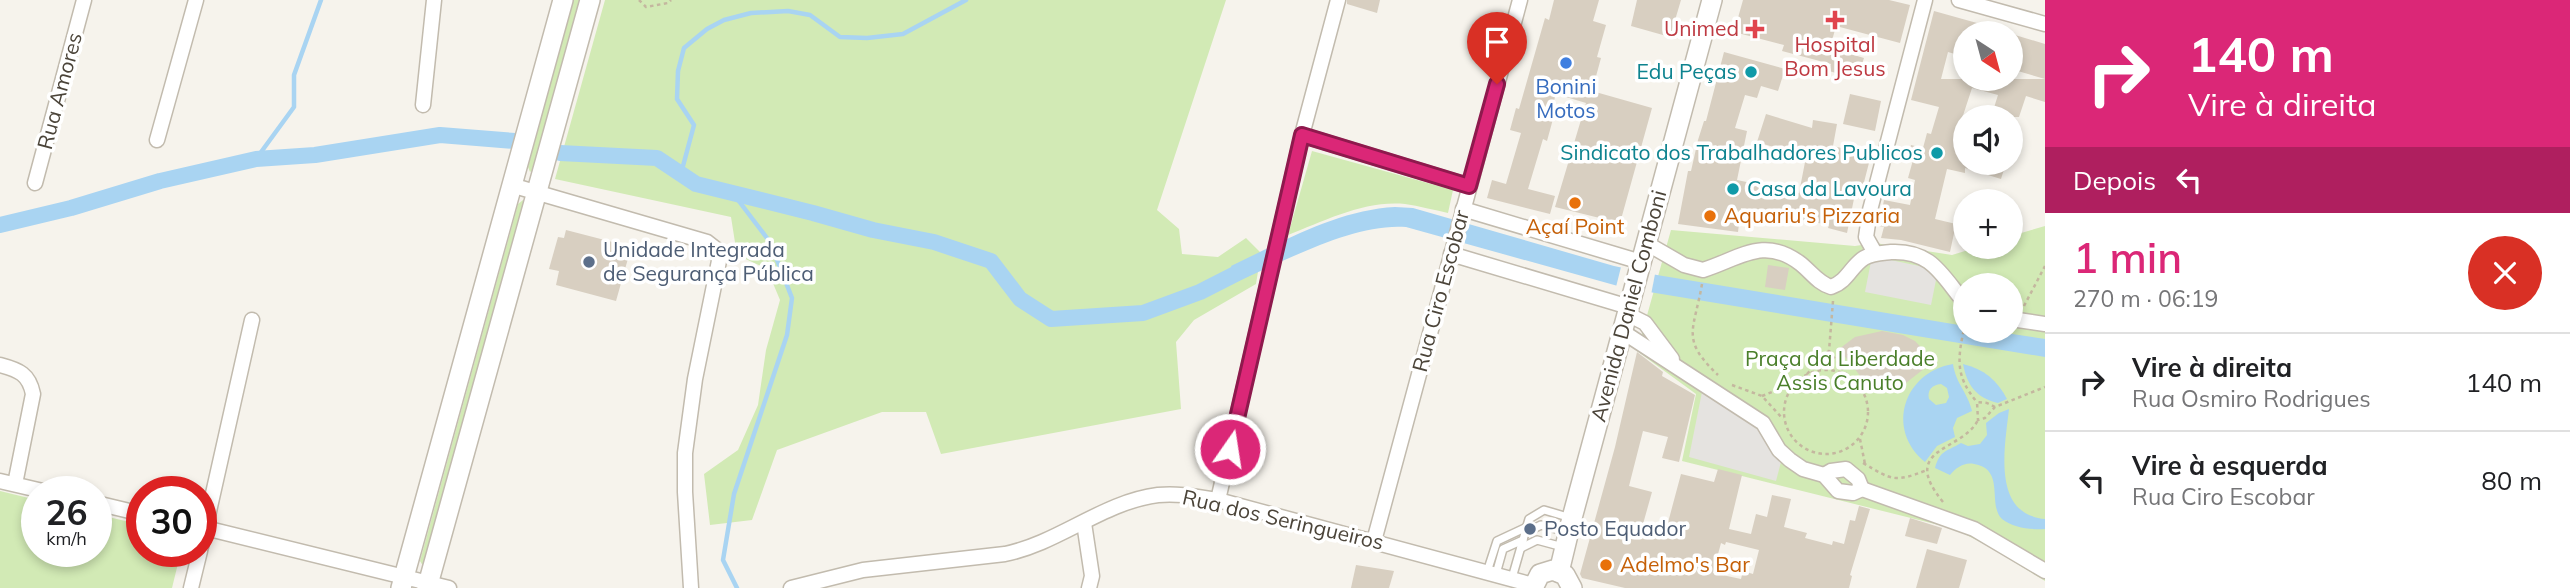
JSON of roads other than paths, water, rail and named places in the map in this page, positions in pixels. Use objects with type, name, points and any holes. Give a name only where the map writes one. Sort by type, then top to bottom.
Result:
[{"type":"street","name":"Rua Amores","points":[[35,183],[84,0]]},
{"type":"street","points":[[157,140],[196,0]]},
{"type":"street","points":[[423,105],[434,0]]},
{"type":"street","points":[[403,582],[563,0]]},
{"type":"street","points":[[428,585],[590,0]]},
{"type":"street","points":[[1218,500],[1276,242],[1338,0]]},
{"type":"street","name":"Rua Ciro Escobar","points":[[1374,541],[1520,0]]},
{"type":"street","name":"Avenida Daniel Comboni","points":[[1559,572],[1712,0]]},
{"type":"street","points":[[1875,253],[1866,237],[1870,210],[1925,0]]},
{"type":"street","points":[[1959,0],[2045,24]]},
{"type":"street","points":[[1302,135],[1469,186]]},
{"type":"street","points":[[511,185],[707,242],[720,256],[695,379],[685,453],[691,588]]},
{"type":"street","points":[[1462,214],[1640,266]]},
{"type":"street","points":[[1646,243],[1684,265],[1703,270],[1737,255],[1760,250],[1782,254],[1802,265],[1821,283],[1831,287],[1847,278],[1863,258],[1875,253],[1899,252],[1918,255],[1939,270],[1953,288]]},
{"type":"street","points":[[1453,249],[1628,311],[1678,368],[1763,423],[1779,450],[1790,460],[1803,469],[1824,475],[1838,491],[1853,493],[1862,489],[1973,529],[2045,571]]},
{"type":"street","points":[[2023,317],[2045,324]]},
{"type":"street","points":[[216,476],[252,320]]},
{"type":"street","points":[[0,365],[19,370],[30,379],[33,394],[7,483]]},
{"type":"street","points":[[1824,475],[1831,471],[1846,470],[1858,479],[1862,489]]},
{"type":"street","name":"Rua dos Seringueiros","points":[[801,587],[863,570],[1027,550],[1125,503],[1156,495],[1178,494],[1218,500],[1512,578],[1533,587]]},
{"type":"street","points":[[1084,523],[1092,576],[1089,588]]},
{"type":"street","points":[[217,532],[403,582],[449,588]]},
{"type":"street","points":[[191,588],[196,567]]},
{"type":"street","points":[[1533,587],[1540,574],[1553,570],[1569,580],[1572,588]]},
{"type":"lane","points":[[1512,578],[1529,519],[1544,510],[1568,532]]},
{"type":"lane","points":[[1492,573],[1503,549],[1541,525],[1568,532]]},
{"type":"lane","points":[[1492,573],[1497,541],[1524,537],[1537,540],[1568,532]]},
{"type":"water","points":[[1413,208],[1614,266],[1657,275],[1953,324],[1953,342],[1625,288],[1406,227],[1386,227],[1343,237],[1238,281],[1231,266],[1331,221],[1373,209]]},
{"type":"water","points":[[2023,336],[2045,339],[2045,357],[1960,343],[2023,343]]},
{"type":"water","points":[[1953,364],[1972,411],[1957,418],[1953,428],[1955,437],[1937,446],[1925,462],[1913,449],[1903,419],[1912,390],[1922,378],[1936,369]],"holes":[[[1941,384],[1947,388],[1949,397],[1946,403],[1936,405],[1929,399],[1933,387]]]},
{"type":"water","points":[[1963,364],[1989,376],[2007,399],[1998,403],[1978,394],[1967,378]]},
{"type":"water","points":[[2009,409],[2004,459],[2009,492],[2016,505],[2028,514],[2045,519],[2045,529],[2023,528],[2002,519],[1996,505],[1993,480],[1984,467],[1967,464],[1950,475],[1935,468],[1941,455],[1961,443],[1968,446],[1980,444],[1987,435],[1986,423]]},
{"type":"waterway","points":[[256,159],[294,107],[294,75],[321,0]]},
{"type":"waterway","points":[[675,170],[683,166],[694,125],[677,99],[678,71],[684,48],[707,29],[724,20],[751,13],[788,11],[810,15],[840,37],[867,38],[903,34],[966,0]]},
{"type":"waterway","points":[[0,225],[71,208],[160,181],[256,159],[315,155],[440,135],[515,141]]},
{"type":"waterway","points":[[560,153],[657,158],[696,184],[873,230],[934,242],[991,261],[1020,299],[1051,319],[1143,313],[1200,292],[1253,265]]},
{"type":"waterway","points":[[732,192],[770,242],[792,298],[787,335],[734,494],[723,560],[737,588]]},
{"type":"place","name":"Hospital Bom Jesus","points":[[1835,20]]},
{"type":"place","name":"Unimed","points":[[1755,29]]},
{"type":"place","name":"Bonini Motos","points":[[1566,63]]},
{"type":"place","name":"Edu Peças","points":[[1751,72]]},
{"type":"place","name":"Sindicato dos Trabalhadores Publicos","points":[[1937,153]]},
{"type":"place","name":"Casa da Lavoura","points":[[1733,189]]},
{"type":"place","name":"Açaí Point","points":[[1575,203]]},
{"type":"place","name":"Aquariu's Pizzaria","points":[[1710,216]]},
{"type":"place","name":"Unidade Integrada de Segurança Pública","points":[[589,262]]},
{"type":"place","name":"Posto Equador","points":[[1530,529]]},
{"type":"place","name":"Adelmo's Bar","points":[[1606,565]]},
{"type":"park label","name":"Praça da Liberdade Assis Canuto","points":[[1840,371]]}]
